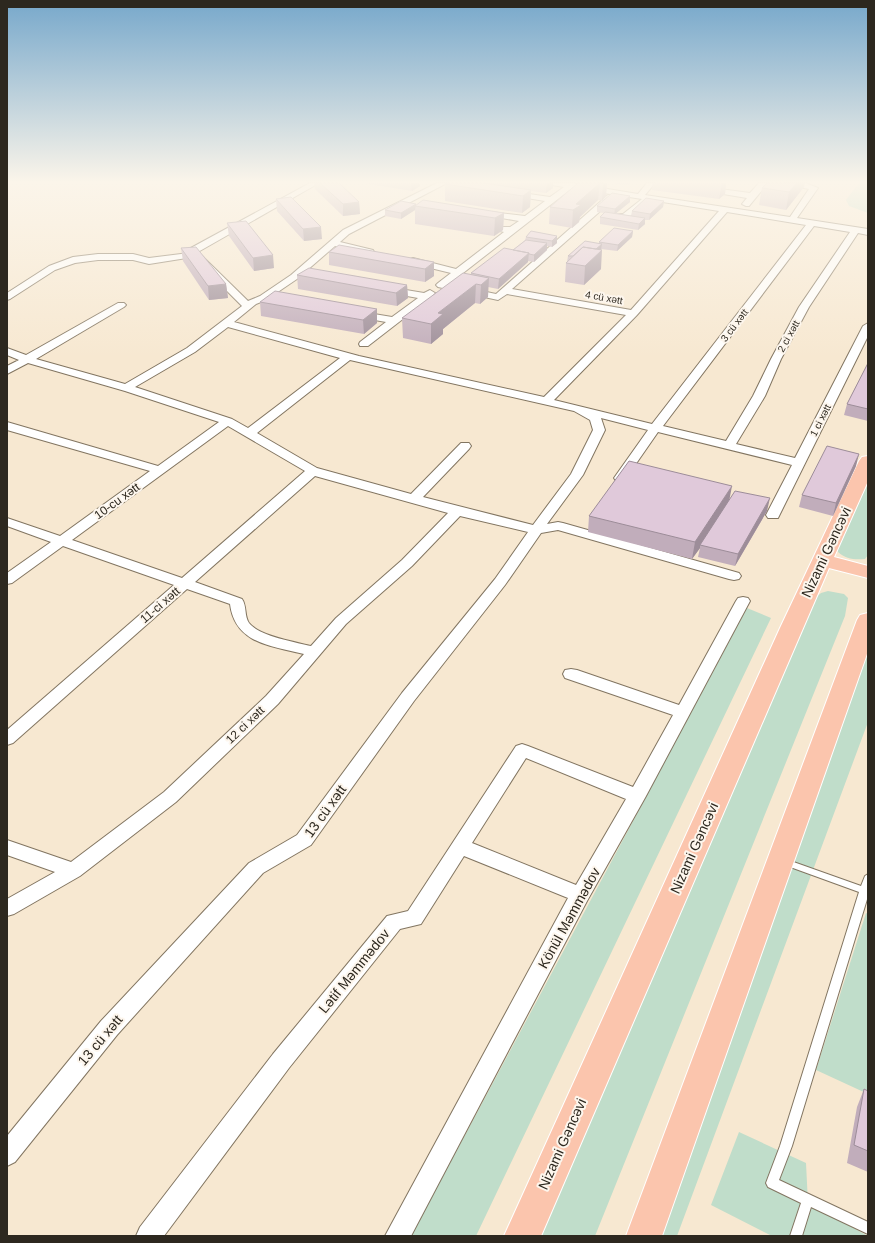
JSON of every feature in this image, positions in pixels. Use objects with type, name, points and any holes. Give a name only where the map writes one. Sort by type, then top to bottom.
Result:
[{"type":"main road","name":"Nizami Gəncəvi","points":[[522,1236],[822,560],[868,461]]},
{"type":"main road","points":[[822,560],[868,572]]},
{"type":"main road","points":[[644,1236],[868,620]]},
{"type":"street","points":[[209,241],[192,250],[247,306]]},
{"type":"street","points":[[130,388],[130,385],[191,350],[247,306],[263,298],[294,276],[335,241]]},
{"type":"street","points":[[364,344],[498,241]]},
{"type":"street","points":[[441,286],[498,297],[562,241]]},
{"type":"street","name":"4 cü xətt","points":[[505,291],[633,313],[697,241]]},
{"type":"street","name":"3 cü xətt","points":[[612,490],[655,428],[798,241]]},
{"type":"street","name":"2 ci xətt","points":[[729,446],[759,396],[776,359],[804,307],[849,241]]},
{"type":"street","points":[[332,243],[377,253]]},
{"type":"street","points":[[7,297],[52,268],[73,260],[98,257],[133,257],[149,261],[195,254]]},
{"type":"street","points":[[407,260],[459,272]]},
{"type":"street","points":[[294,276],[310,279]]},
{"type":"street","points":[[380,289],[427,296]]},
{"type":"street","points":[[263,298],[279,301]]},
{"type":"street","points":[[7,372],[121,305]]},
{"type":"street","points":[[348,313],[395,321]]},
{"type":"street","points":[[546,401],[633,313]]},
{"type":"street","points":[[226,323],[348,357],[546,401],[799,463]]},
{"type":"street","name":"1 ci xətt","points":[[773,515],[868,326]]},
{"type":"street","points":[[7,351],[28,360],[130,388],[228,421],[313,471],[458,512],[536,530],[558,526],[581,533],[640,546],[734,576]]},
{"type":"street","points":[[249,433],[348,357]]},
{"type":"street","name":"13 cü xətt","points":[[7,1154],[109,1028],[256,868],[304,840],[408,697],[500,582],[577,475],[599,430],[595,418],[578,409]]},
{"type":"street","name":"10-cu xətt","points":[[7,580],[228,421]]},
{"type":"street","points":[[7,426],[160,470]]},
{"type":"street","points":[[414,499],[465,446]]},
{"type":"street","name":"11-ci xətt","points":[[7,739],[313,471]]},
{"type":"street","name":"12 ci xətt","points":[[7,908],[73,871],[170,797],[272,700],[341,621],[407,563],[458,512]]},
{"type":"street","points":[[581,533],[590,521]]},
{"type":"street","points":[[7,522],[63,540],[237,602],[238,613],[245,627],[259,635],[314,652]]},
{"type":"street","name":"Könül Məmmədov","points":[[398,1236],[580,895],[637,796],[743,601]]},
{"type":"street","points":[[571,674],[683,712]]},
{"type":"street","name":"Lətif Məmmədov","points":[[150,1236],[281,1060],[394,922],[414,918],[522,750],[637,796]]},
{"type":"street","points":[[459,846],[580,895]]},
{"type":"street","points":[[7,847],[73,871]]},
{"type":"lane","points":[[780,860],[866,891]]},
{"type":"lane","points":[[868,878],[866,891],[786,1146],[772,1183],[868,1228]]},
{"type":"lane","points":[[796,1236],[808,1200]]},
{"type":"green space","points":[[868,483],[868,555],[865,559],[850,558],[838,552],[837,549]]},
{"type":"green space","points":[[828,591],[844,594],[848,598],[845,616],[595,1236],[532,1236],[815,598],[821,593]]},
{"type":"green space","points":[[747,608],[771,618],[476,1236],[411,1236]]},
{"type":"green space","points":[[868,642],[868,722],[677,1236],[657,1236]]},
{"type":"green space","points":[[866,913],[868,914],[868,1094],[816,1070]]},
{"type":"green space","points":[[739,1132],[806,1163],[808,1203],[868,1236],[772,1236],[711,1205]]},
{"type":"building","points":[[240,241],[262,241],[273,255],[253,258]]},
{"type":"building","points":[[525,241],[547,243],[534,255],[513,250]]},
{"type":"building","points":[[585,241],[602,244],[596,249],[583,247],[573,256],[568,256]]},
{"type":"building","points":[[600,241],[622,241],[618,245],[599,242]]},
{"type":"building","points":[[339,245],[434,262],[425,269],[329,252]]},
{"type":"building","points":[[196,247],[226,284],[208,286],[181,248]]},
{"type":"building","points":[[583,247],[602,250],[585,266],[566,263]]},
{"type":"building","points":[[504,248],[529,253],[499,279],[471,273]]},
{"type":"building","points":[[309,268],[407,285],[396,293],[297,275]]},
{"type":"building","points":[[463,273],[489,278],[481,285],[476,284],[438,313],[443,314],[431,324],[402,318]]},
{"type":"building","points":[[275,291],[377,309],[363,320],[260,302]]},
{"type":"building","points":[[868,363],[868,409],[847,404]]},
{"type":"building","points":[[827,446],[859,454],[836,503],[802,495]]},
{"type":"building","points":[[629,461],[732,486],[695,542],[589,516]]},
{"type":"building","points":[[735,491],[770,498],[738,554],[700,545]]},
{"type":"building","points":[[864,1089],[868,1091],[868,1151],[854,1145]]}]
